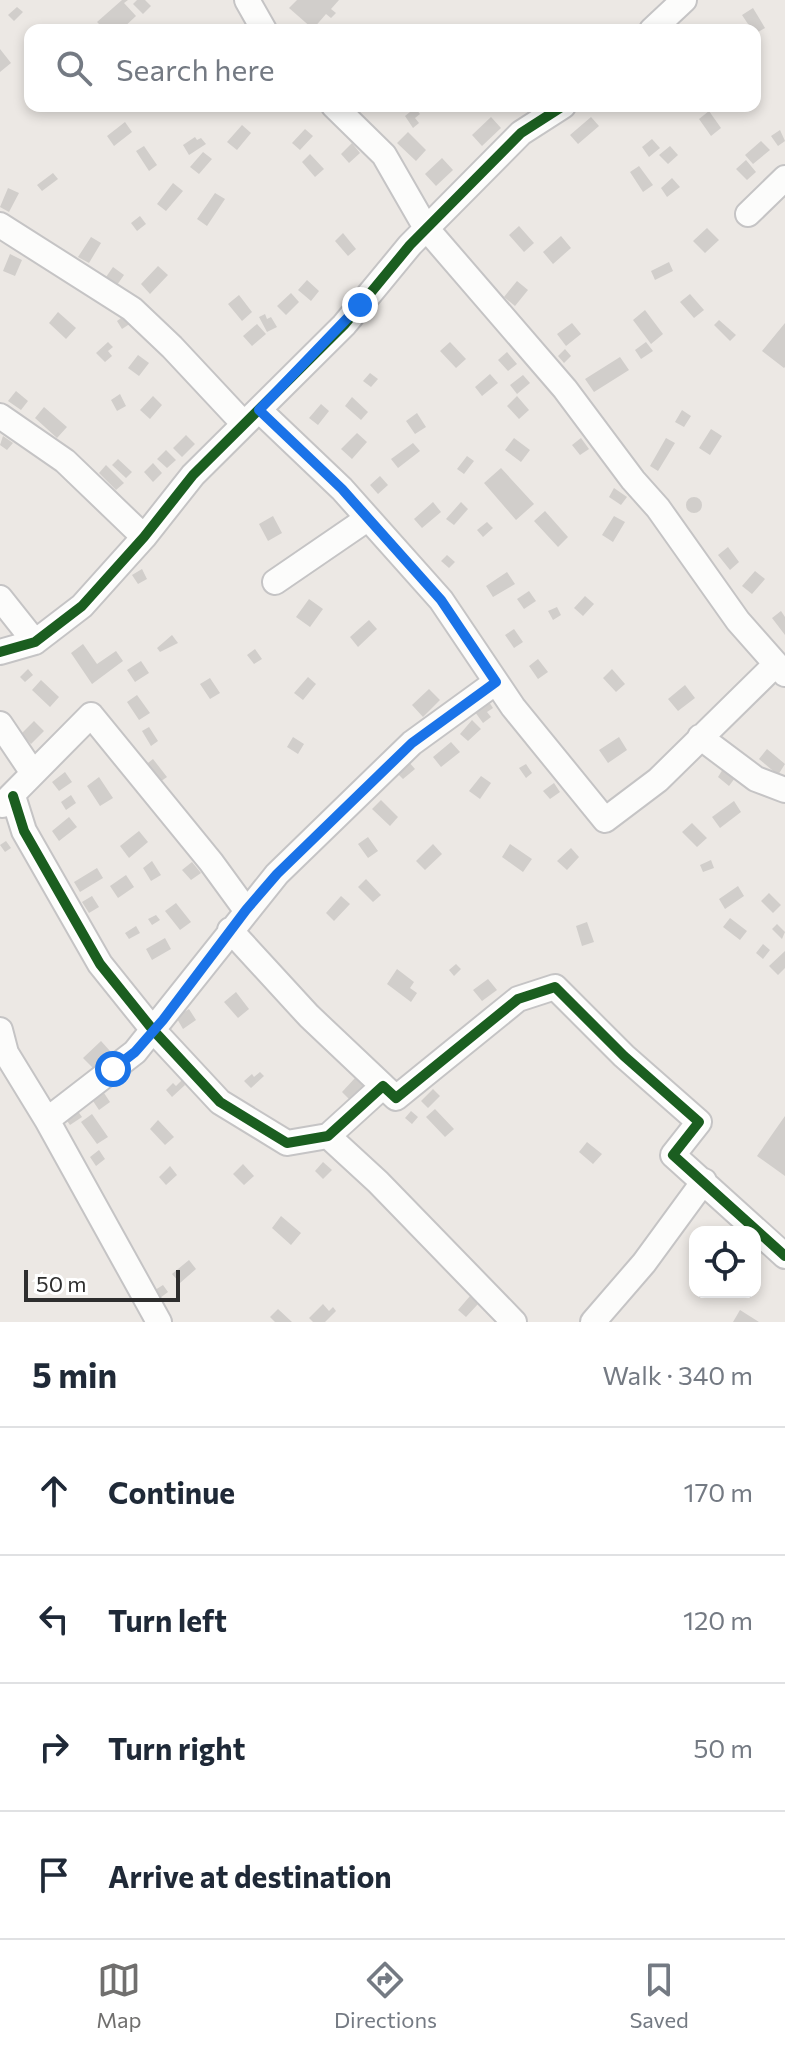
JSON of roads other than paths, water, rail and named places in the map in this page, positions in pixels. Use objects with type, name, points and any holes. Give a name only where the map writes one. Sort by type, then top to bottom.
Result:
[{"type":"street","points":[[247,0],[261,24]]},
{"type":"street","points":[[658,24],[684,0]]},
{"type":"street","points":[[0,225],[132,309],[252,417],[342,489],[441,600],[545,748],[605,820],[658,780],[700,737],[780,669],[738,621],[658,508],[633,480],[565,389],[426,228],[384,155],[340,112]]},
{"type":"street","points":[[0,652],[35,642],[82,606],[144,537],[193,475],[344,325],[426,228],[521,133],[554,112]]},
{"type":"street","points":[[748,214],[785,178]]},
{"type":"street","points":[[0,416],[65,461],[144,537]]},
{"type":"street","points":[[275,582],[367,519]]},
{"type":"street","points":[[0,598],[35,642]]},
{"type":"street","points":[[47,1120],[135,1052],[277,874],[412,743],[496,682]]},
{"type":"street","points":[[246,910],[211,862],[91,715],[6,801],[100,964],[153,1030],[220,1102],[287,1143],[328,1136],[383,1086]]},
{"type":"street","points":[[0,724],[33,773]]},
{"type":"street","points":[[700,737],[756,779],[785,790]]},
{"type":"street","points":[[230,930],[309,1016],[396,1098],[518,999],[555,987],[624,1056],[699,1122],[673,1155],[785,1256]]},
{"type":"street","points":[[2,1046],[47,1120],[159,1322]]},
{"type":"street","points":[[328,1136],[378,1182],[514,1322]]},
{"type":"street","points":[[593,1322],[644,1263],[704,1181]]}]
